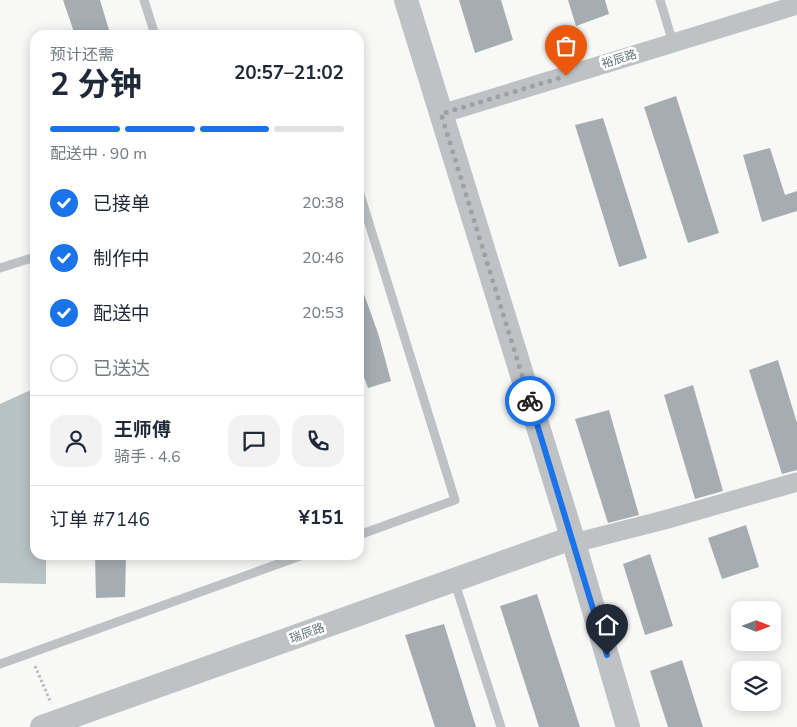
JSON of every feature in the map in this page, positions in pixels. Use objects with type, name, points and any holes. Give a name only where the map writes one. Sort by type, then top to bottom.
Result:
[{"type":"street","points":[[406,0],[628,727]]},
{"type":"street","name":"裕辰路","points":[[441,114],[797,5]]},
{"type":"street","points":[[573,543],[664,520],[797,482]]},
{"type":"street","name":"瑞辰路","points":[[59,725],[573,543]]},
{"type":"lane","points":[[144,0],[153,30]]},
{"type":"lane","points":[[660,0],[673,43]]},
{"type":"lane","points":[[364,207],[455,500],[364,533]]},
{"type":"lane","points":[[0,268],[30,259]]},
{"type":"lane","points":[[0,664],[289,560]]},
{"type":"lane","points":[[456,584],[501,727]]},
{"type":"path","points":[[30,654],[59,725]]},
{"type":"shaded area","points":[[30,390],[30,560],[46,560],[46,584],[0,583],[0,404]]},
{"type":"building","points":[[63,0],[100,0],[109,30],[73,30]]},
{"type":"building","points":[[459,0],[501,0],[513,40],[475,53]]},
{"type":"building","points":[[568,0],[605,0],[609,14],[576,26]]},
{"type":"building","points":[[676,96],[719,233],[688,243],[644,107]]},
{"type":"building","points":[[603,118],[647,258],[619,267],[575,125]]},
{"type":"building","points":[[770,148],[785,195],[797,191],[797,211],[762,222],[743,155]]},
{"type":"building","points":[[364,294],[378,333],[391,381],[368,388],[364,377]]},
{"type":"building","points":[[778,360],[797,423],[797,470],[782,474],[749,370]]},
{"type":"building","points":[[693,385],[723,491],[695,499],[664,395]]},
{"type":"building","points":[[609,410],[639,515],[608,523],[575,419]]},
{"type":"building","points":[[746,525],[759,567],[722,579],[708,538]]},
{"type":"building","points":[[650,554],[673,626],[645,635],[623,564]]},
{"type":"building","points":[[95,560],[126,560],[125,597],[96,598]]},
{"type":"building","points":[[537,594],[580,727],[539,727],[500,606]]},
{"type":"building","points":[[444,624],[476,727],[435,727],[405,635]]},
{"type":"building","points":[[682,660],[703,727],[668,727],[650,671]]},
{"type":"way so far","points":[[530,401],[441,114],[566,76]]},
{"type":"route","points":[[530,401],[607,655]]}]
